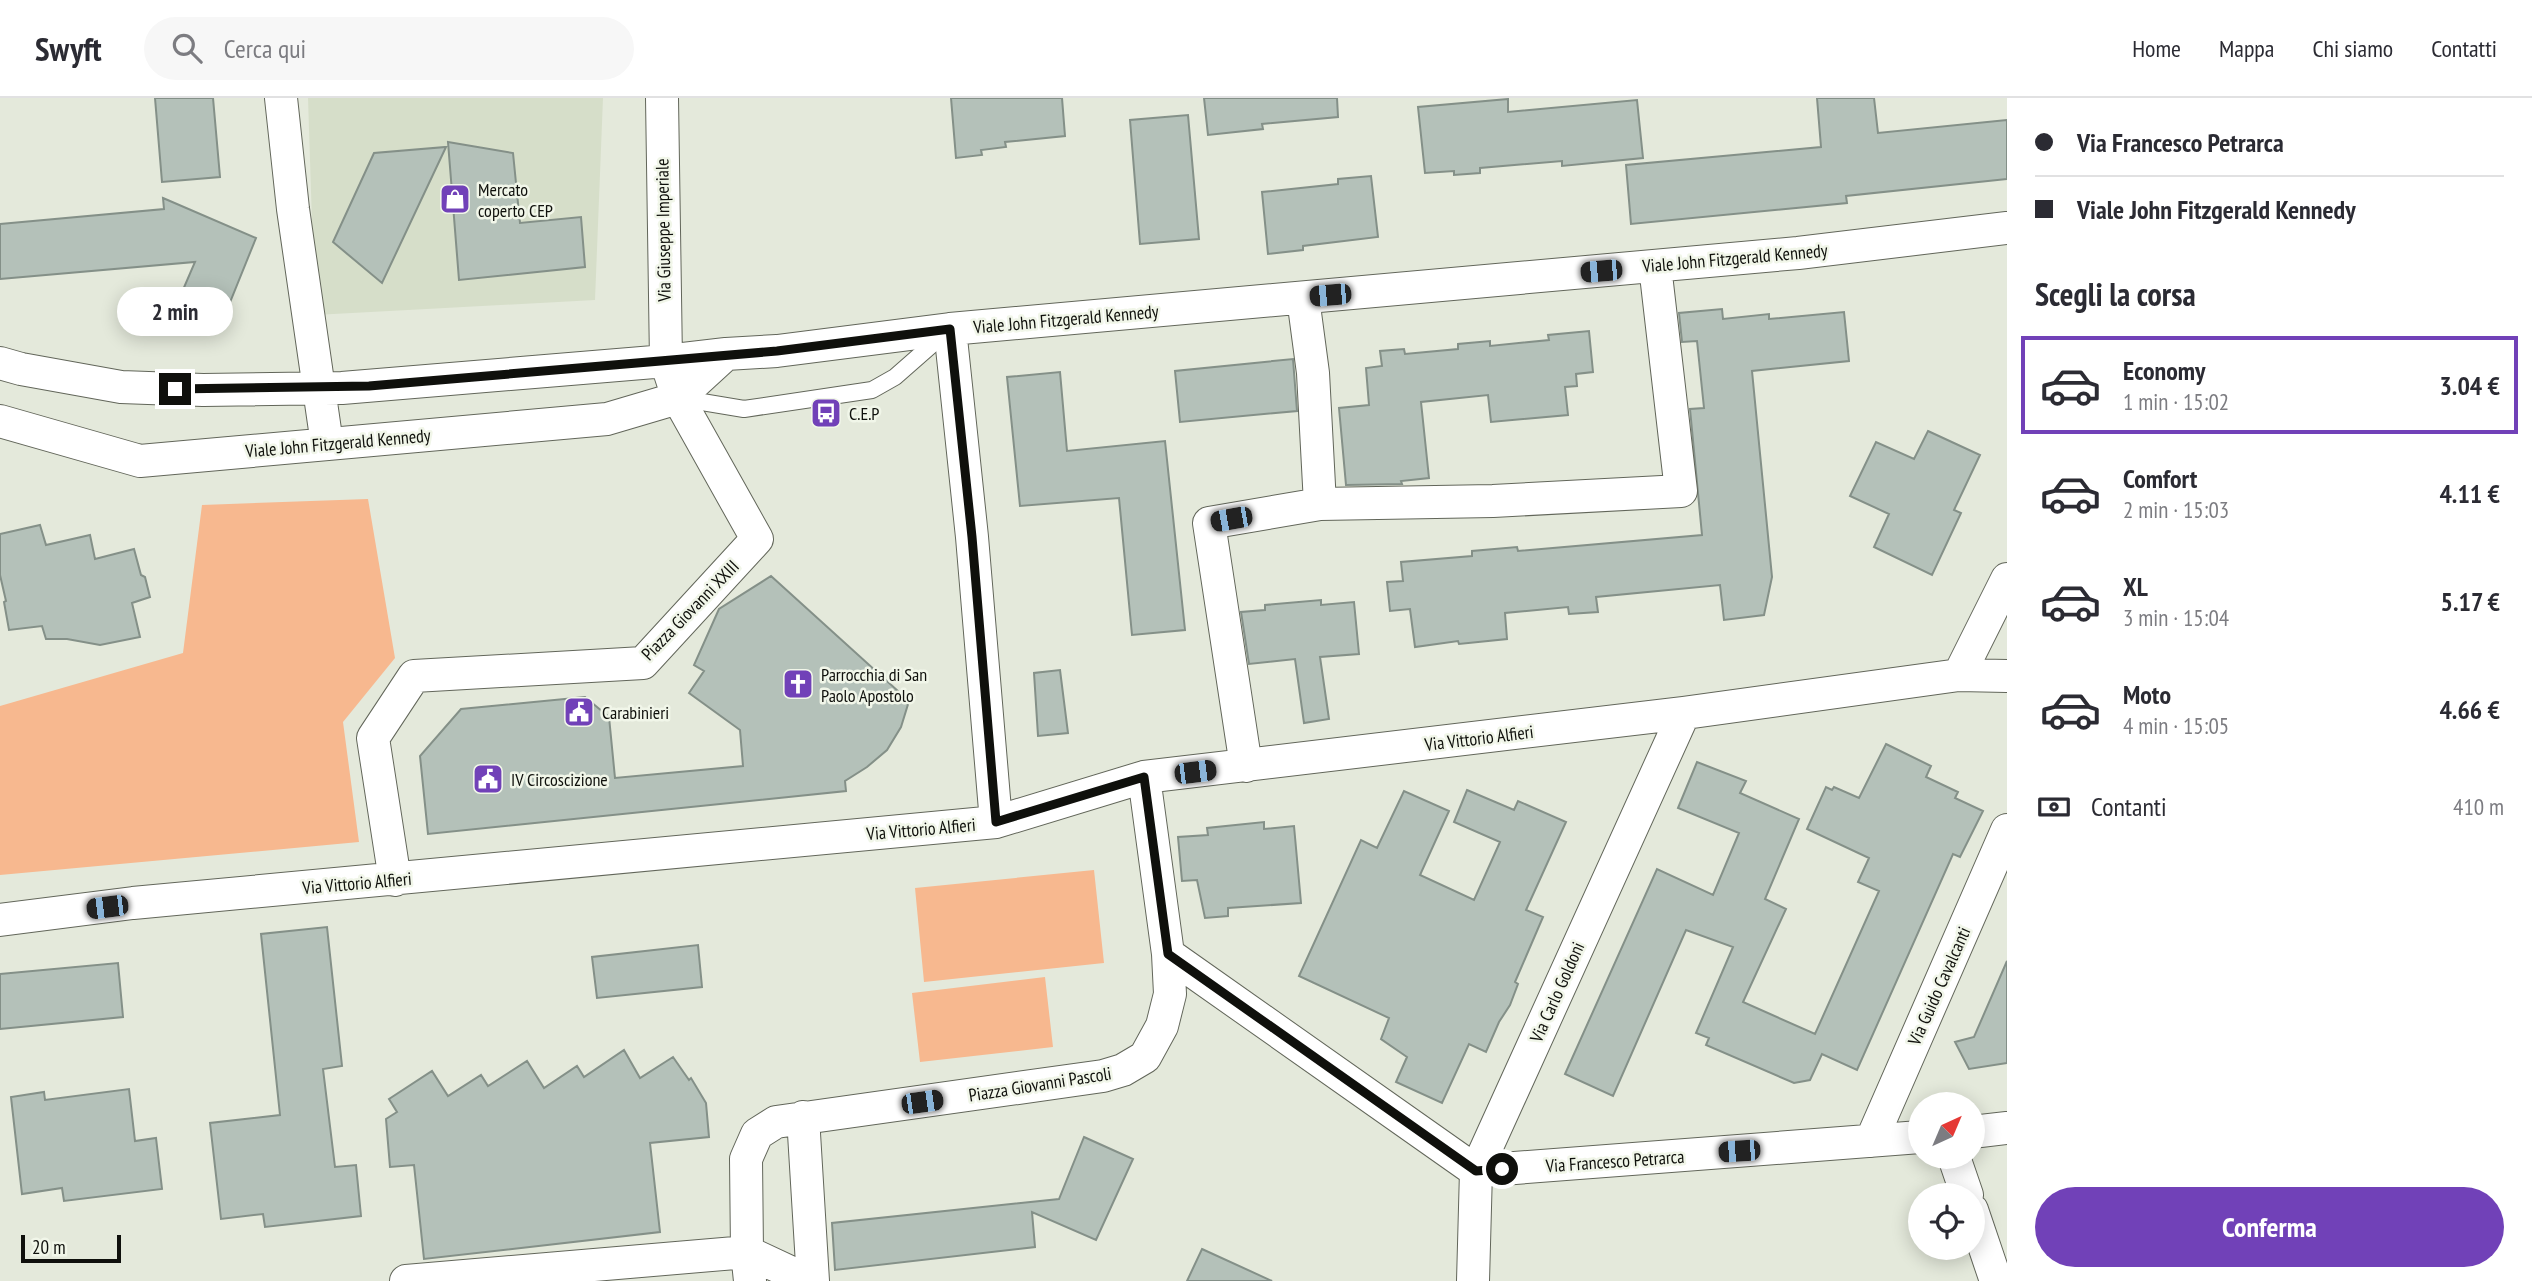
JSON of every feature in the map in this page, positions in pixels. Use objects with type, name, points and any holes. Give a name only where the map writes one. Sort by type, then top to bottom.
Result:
[{"type":"street","points":[[281,98],[293,209],[327,444]]},
{"type":"street","name":"Via Giuseppe Imperiale","points":[[664,102],[666,361]]},
{"type":"street","name":"Viale John Fitzgerald Kennedy","points":[[0,363],[121,387],[203,390],[318,388],[777,351],[950,329],[1798,254],[2007,228]]},
{"type":"street","points":[[1245,766],[1209,523],[1320,504],[1493,501],[1681,492],[1656,266]]},
{"type":"street","points":[[1303,298],[1313,373],[1320,504]]},
{"type":"street","points":[[950,329],[972,537],[996,822]]},
{"type":"street","points":[[678,398],[726,354]]},
{"type":"street","name":"Piazza Giovanni XXIII","points":[[395,880],[373,738],[414,676],[643,663],[757,539],[678,398],[666,361]]},
{"type":"street","name":"Viale John Fitzgerald Kennedy","points":[[0,421],[140,461],[607,419],[678,398]]},
{"type":"street","points":[[1959,675],[2007,579]]},
{"type":"street","name":"Via Vittorio Alfieri","points":[[0,920],[133,904],[996,822],[1144,777],[1684,713],[1959,675],[2007,676]]},
{"type":"street","name":"Via Carlo Goldoni","points":[[1473,1281],[1476,1171],[1684,713]]},
{"type":"street","name":"Piazza Giovanni Pascoli","points":[[749,1267],[746,1159],[757,1134],[776,1122],[1076,1080],[1122,1070],[1144,1057],[1162,1026],[1170,994],[1168,954],[1144,777]]},
{"type":"street","name":"Via Guido Cavalcanti","points":[[1871,1141],[2007,830]]},
{"type":"street","points":[[1168,954],[1476,1171]]},
{"type":"street","points":[[406,1281],[749,1267],[811,1281],[803,1117]]},
{"type":"street","points":[[1985,1131],[2007,1128]]},
{"type":"street","name":"Via Francesco Petrarca","points":[[1476,1171],[1908,1138]]},
{"type":"street","points":[[1985,1248],[1996,1281]]},
{"type":"lane","points":[[678,398],[744,409],[872,390],[895,377],[950,329]]},
{"type":"shaded area","name":"Mercato coperto CEP","points":[[308,98],[603,98],[595,300],[315,315]]},
{"type":"shaded area","points":[[368,499],[395,658],[343,722],[359,842],[0,875],[0,706],[183,653],[202,505]]},
{"type":"shaded area","points":[[1094,870],[1104,963],[924,982],[915,888]]},
{"type":"shaded area","points":[[1045,977],[1053,1047],[920,1062],[912,993]]},
{"type":"building","points":[[155,98],[213,98],[220,177],[162,182]]},
{"type":"building","points":[[951,98],[1062,98],[1065,136],[1005,142],[1006,147],[981,150],[982,155],[956,158]]},
{"type":"building","points":[[1204,98],[1337,98],[1338,117],[1262,124],[1263,129],[1208,135]]},
{"type":"building","points":[[1817,98],[1874,98],[1878,133],[2007,120],[2007,179],[1846,196],[1847,203],[1631,224],[1626,165],[1821,147]]},
{"type":"building","points":[[1508,99],[1508,112],[1637,100],[1643,158],[1562,166],[1562,161],[1480,168],[1480,173],[1454,175],[1454,171],[1425,173],[1418,107]]},
{"type":"building","points":[[1188,115],[1199,239],[1140,244],[1130,120]]},
{"type":"building","points":[[448,142],[513,153],[520,223],[581,217],[585,267],[459,280]]},
{"type":"building","points":[[446,147],[382,283],[333,242],[374,153]]},
{"type":"building","points":[[1371,176],[1378,237],[1303,246],[1303,250],[1268,254],[1262,192],[1338,184],[1338,179]]},
{"type":"building","points":[[163,198],[256,238],[218,332],[173,313],[195,262],[0,279],[0,224],[164,209]]},
{"type":"building","points":[[1722,309],[1723,319],[1769,314],[1769,319],[1844,312],[1849,361],[1752,371],[1772,577],[1764,615],[1724,620],[1720,585],[1596,597],[1598,612],[1569,614],[1568,607],[1505,613],[1507,639],[1459,644],[1458,641],[1415,647],[1410,609],[1390,611],[1387,582],[1403,581],[1401,562],[1472,556],[1472,551],[1517,547],[1518,551],[1702,535],[1690,409],[1704,408],[1697,341],[1682,342],[1679,313]]},
{"type":"building","points":[[1589,331],[1593,372],[1576,374],[1577,386],[1565,387],[1568,415],[1491,422],[1488,395],[1421,402],[1429,478],[1401,481],[1402,484],[1346,485],[1339,408],[1369,405],[1366,368],[1382,366],[1380,351],[1404,349],[1405,354],[1458,349],[1458,344],[1490,341],[1490,346],[1549,340],[1548,335]]},
{"type":"building","points":[[1293,359],[1297,411],[1180,422],[1175,371]]},
{"type":"building","points":[[1060,372],[1067,451],[1165,441],[1185,630],[1132,635],[1119,498],[1020,506],[1007,377]]},
{"type":"building","points":[[1928,431],[1980,455],[1954,510],[1961,513],[1932,575],[1874,547],[1889,514],[1850,496],[1876,442],[1914,459]]},
{"type":"building","points":[[40,525],[46,545],[90,535],[95,559],[134,549],[150,597],[132,603],[140,637],[100,645],[67,639],[46,639],[42,626],[9,630],[0,575],[0,534]]},
{"type":"building","name":"Parrocchia di San Paolo Apostolo","points":[[771,576],[909,701],[901,727],[887,750],[845,781],[846,791],[428,834],[420,756],[461,709],[585,697],[609,717],[615,778],[743,766],[740,730],[689,693],[704,671],[694,665],[719,609]]},
{"type":"building","points":[[1321,600],[1321,605],[1354,602],[1359,654],[1320,657],[1329,719],[1304,723],[1295,659],[1249,664],[1241,612],[1265,610],[1265,605]]},
{"type":"building","points":[[1060,670],[1068,733],[1038,736],[1034,673]]},
{"type":"building","points":[[1886,744],[1931,766],[1926,777],[1958,792],[1955,798],[1983,811],[1960,857],[1953,854],[1857,1070],[1822,1054],[1810,1080],[1794,1083],[1706,1045],[1709,1038],[1696,1033],[1733,947],[1686,930],[1613,1096],[1565,1074],[1657,869],[1713,895],[1739,833],[1678,808],[1697,762],[1746,781],[1740,793],[1799,819],[1765,899],[1786,909],[1743,1002],[1815,1034],[1879,891],[1858,882],[1869,858],[1807,829],[1826,787],[1832,790],[1834,787],[1859,798]]},
{"type":"building","points":[[1467,790],[1514,810],[1518,801],[1566,822],[1526,910],[1543,917],[1515,982],[1518,984],[1510,1005],[1486,1052],[1469,1044],[1442,1103],[1396,1082],[1407,1057],[1381,1039],[1389,1018],[1299,976],[1361,840],[1377,848],[1404,791],[1449,811],[1420,875],[1474,900],[1500,842],[1454,822]]},
{"type":"building","points":[[1264,822],[1264,829],[1294,826],[1301,903],[1228,908],[1228,916],[1205,918],[1197,880],[1182,881],[1178,837],[1208,835],[1207,828]]},
{"type":"building","points":[[327,927],[342,1066],[323,1069],[335,1167],[356,1165],[361,1216],[265,1227],[263,1214],[221,1219],[210,1123],[280,1115],[261,934]]},
{"type":"building","points":[[698,945],[702,987],[597,998],[592,957]]},
{"type":"building","points":[[2007,961],[2007,1063],[1969,1069],[1955,1042],[1974,1037]]},
{"type":"building","points":[[118,963],[123,1017],[0,1029],[0,974]]},
{"type":"building","points":[[624,1050],[640,1078],[673,1057],[689,1080],[691,1078],[706,1103],[709,1137],[650,1143],[660,1232],[424,1259],[414,1165],[390,1167],[386,1119],[397,1112],[389,1099],[432,1071],[448,1096],[481,1075],[488,1086],[527,1061],[544,1088],[577,1066],[584,1077]]},
{"type":"building","points":[[129,1089],[135,1141],[156,1138],[162,1189],[64,1201],[62,1188],[22,1194],[11,1097],[44,1092],[45,1100]]},
{"type":"building","points":[[1084,1137],[1133,1159],[1096,1240],[1032,1212],[1035,1247],[835,1270],[832,1223],[1059,1199]]},
{"type":"building","points":[[1202,1249],[1272,1281],[1187,1281]]},
{"type":"place","name":"Mercato coperto CEP","points":[[455,199]]},
{"type":"place","name":"C.E.P","points":[[826,413]]},
{"type":"place","name":"Parrocchia di San Paolo Apostolo","points":[[798,684]]},
{"type":"place","name":"Carabinieri","points":[[579,712]]},
{"type":"place","name":"IV Circoscizione","points":[[488,779]]},
{"type":"route","points":[[175,389],[369,386],[777,351],[950,329],[972,537],[996,822],[1144,777],[1168,954],[1476,1171],[1502,1169]]}]
